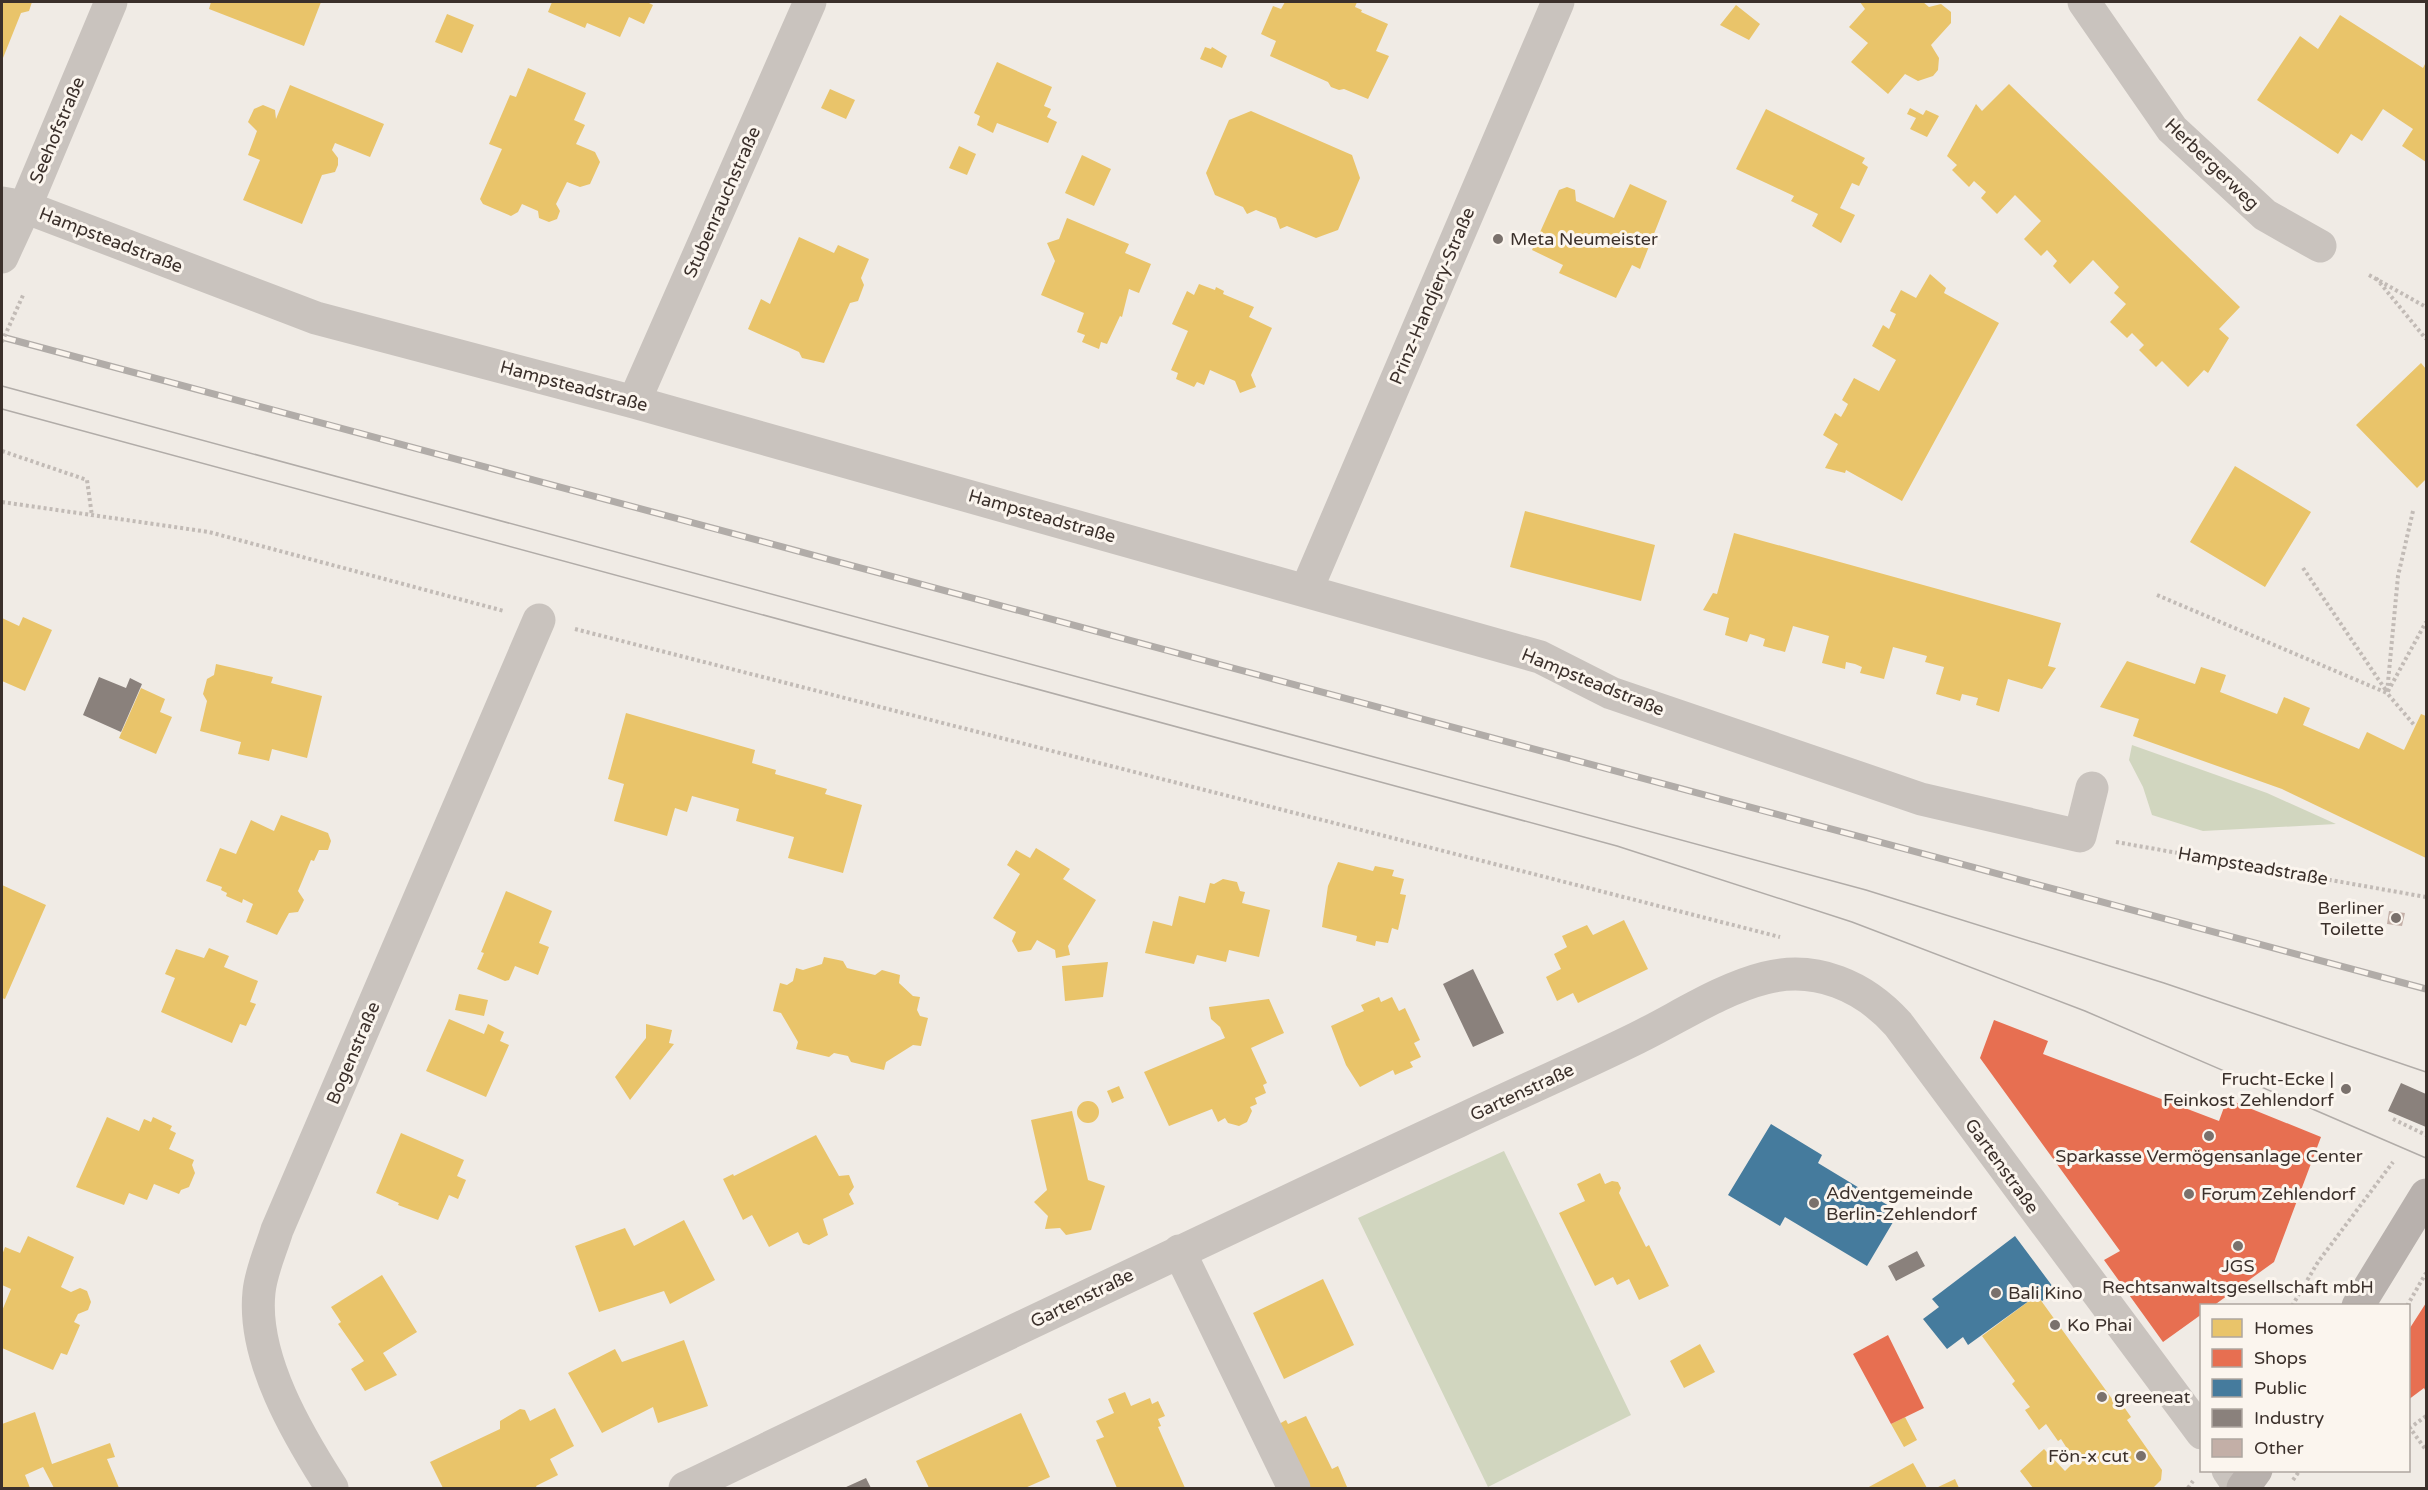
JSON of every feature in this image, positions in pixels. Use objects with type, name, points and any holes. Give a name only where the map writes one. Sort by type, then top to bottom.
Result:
[{"type":"main road","points":[[2359,1304],[2427,1195]]},
{"type":"main road","points":[[2241,1488],[2254,1472]]},
{"type":"street","name":"Seehofstraße","points":[[2,257],[13,205],[111,2]]},
{"type":"street","name":"Stubenrauchstraße","points":[[634,402],[810,2]]},
{"type":"street","name":"Prinz-Handjery-Straße","points":[[1306,591],[1558,2]]},
{"type":"street","name":"Herbergerweg","points":[[2084,2],[2172,129],[2265,215],[2320,246]]},
{"type":"street","name":"Hampsteadstraße","points":[[13,205],[316,318],[634,402],[1540,657],[1611,693],[1921,800],[2080,836]]},
{"type":"street","name":"Bogenstraße","points":[[332,1488],[305,1445],[277,1384],[262,1341],[259,1293],[261,1281],[277,1230],[539,620]]},
{"type":"street","points":[[2080,836],[2092,788]]},
{"type":"street","name":"Gartenstraße","points":[[685,1488],[1179,1251],[1631,1041],[1737,988],[1767,978],[1800,974],[1829,977],[1856,989],[1882,1006],[1898,1024],[2200,1430]]},
{"type":"street","points":[[1179,1251],[1294,1488]]},
{"type":"street","points":[[2229,1472],[2241,1488]]},
{"type":"path","points":[[2369,275],[2427,308]]},
{"type":"path","points":[[2376,278],[2427,339]]},
{"type":"path","points":[[2,342],[24,293]]},
{"type":"path","points":[[2,451],[87,480],[92,516]]},
{"type":"path","points":[[2,502],[209,532],[539,620],[1767,932],[1778,935],[1783,942]]},
{"type":"path","points":[[2387,693],[2398,576],[2413,511]]},
{"type":"path","points":[[2304,568],[2387,693],[2415,726]]},
{"type":"path","points":[[2157,595],[2387,693]]},
{"type":"path","points":[[2387,693],[2427,622]]},
{"type":"path","name":"Hampsteadstraße","points":[[2080,836],[2427,897]]},
{"type":"path","points":[[2393,1119],[2427,1135]]},
{"type":"path","points":[[2293,1304],[2318,1262],[2393,1162]]},
{"type":"path","points":[[2408,1304],[2427,1273]]},
{"type":"path","points":[[2427,1416],[2410,1428],[2427,1450]]},
{"type":"green space","points":[[2132,745],[2267,793],[2336,824],[2203,831],[2152,815],[2143,787],[2129,760]]},
{"type":"green space","points":[[1504,1151],[1631,1415],[1488,1487],[1358,1218]]},
{"type":"building: Homes","points":[[2,2],[32,2],[29,11],[21,13],[3,58]]},
{"type":"building: Homes","points":[[211,2],[321,2],[304,46],[209,9]]},
{"type":"building: Homes","points":[[552,2],[647,2],[653,5],[644,24],[629,17],[620,37],[587,23],[585,28],[548,12]]},
{"type":"building: Homes","points":[[1285,2],[1357,2],[1355,7],[1362,10],[1361,12],[1388,24],[1376,51],[1389,56],[1368,99],[1344,89],[1331,87],[1328,82],[1270,56],[1276,41],[1261,34],[1273,6],[1281,9]]},
{"type":"building: Homes","points":[[1860,2],[1923,2],[1929,7],[1941,4],[1951,12],[1951,23],[1931,45],[1939,58],[1938,70],[1933,76],[1918,81],[1905,74],[1888,94],[1851,62],[1868,43],[1849,27],[1865,9]]},
{"type":"building: Homes","points":[[1736,5],[1760,24],[1749,40],[1720,25]]},
{"type":"building: Homes","points":[[447,14],[474,25],[462,53],[435,42]]},
{"type":"building: Homes","points":[[2340,15],[2423,68],[2426,62],[2426,162],[2402,146],[2413,129],[2383,109],[2362,141],[2351,134],[2338,154],[2257,100],[2300,36],[2318,49]]},
{"type":"building: Homes","points":[[1205,47],[1211,49],[1212,47],[1227,56],[1222,68],[1200,59]]},
{"type":"building: Homes","points":[[997,62],[1052,87],[1044,106],[1051,109],[1047,117],[1057,122],[1048,143],[997,123],[993,133],[977,125],[980,116],[974,113]]},
{"type":"building: Homes","points":[[528,68],[586,93],[574,120],[585,125],[576,144],[595,152],[600,162],[590,184],[580,187],[567,182],[556,204],[560,211],[557,219],[549,222],[539,218],[538,211],[522,204],[518,212],[511,216],[483,204],[480,199],[502,149],[489,144],[510,95],[516,97]]},
{"type":"building: Homes","points":[[2009,84],[2240,307],[2219,329],[2229,338],[2208,373],[2204,370],[2188,387],[2162,361],[2156,367],[2139,350],[2144,345],[2132,333],[2127,338],[2110,322],[2126,304],[2114,293],[2119,287],[2093,260],[2070,284],[2053,266],[2057,261],[2047,250],[2041,256],[2024,239],[2041,221],[2015,195],[1997,214],[1981,198],[1986,192],[1974,181],[1969,187],[1952,170],[1957,165],[1947,156],[1976,104],[1982,111]]},
{"type":"building: Homes","points":[[290,85],[384,124],[370,157],[335,143],[332,150],[338,158],[338,165],[335,172],[322,175],[302,224],[243,200],[260,160],[248,155],[257,131],[248,122],[254,109],[263,105],[275,110],[276,119]]},
{"type":"building: Homes","points":[[830,89],[855,100],[846,119],[821,108]]},
{"type":"building: Homes","points":[[1910,108],[1923,115],[1926,110],[1939,116],[1927,137],[1910,129],[1916,118],[1907,114]]},
{"type":"building: Homes","points":[[1766,109],[1865,158],[1862,163],[1868,167],[1859,186],[1852,183],[1840,208],[1855,215],[1841,243],[1812,226],[1818,214],[1791,201],[1794,196],[1736,169]]},
{"type":"building: Homes","points":[[1251,111],[1352,155],[1360,178],[1338,230],[1316,238],[1287,226],[1280,229],[1276,218],[1256,210],[1247,214],[1243,207],[1215,195],[1206,173],[1229,120]]},
{"type":"building: Homes","points":[[959,146],[976,154],[967,175],[949,168]]},
{"type":"building: Homes","points":[[1082,155],[1111,169],[1094,206],[1065,193]]},
{"type":"building: Homes","points":[[1630,184],[1667,201],[1640,269],[1632,265],[1616,298],[1559,273],[1563,265],[1532,250],[1559,190],[1567,187],[1575,190],[1576,201],[1614,218]]},
{"type":"building: Homes","points":[[1067,218],[1129,244],[1125,253],[1151,264],[1139,293],[1129,289],[1122,317],[1120,316],[1107,344],[1101,342],[1099,349],[1082,342],[1085,335],[1077,332],[1084,313],[1041,295],[1055,261],[1047,243],[1059,239]]},
{"type":"building: Homes","points":[[799,237],[834,253],[838,245],[869,259],[861,278],[864,285],[858,301],[850,303],[824,363],[802,358],[799,352],[748,329],[761,299],[770,304]]},
{"type":"building: Homes","points":[[1930,274],[1946,288],[1944,293],[1999,323],[1902,501],[1846,470],[1845,473],[1825,468],[1838,444],[1823,435],[1835,413],[1841,417],[1845,410],[1848,404],[1842,400],[1854,378],[1879,391],[1896,360],[1872,346],[1883,325],[1889,329],[1896,314],[1890,311],[1901,290],[1916,298]]},
{"type":"building: Homes","points":[[1199,284],[1215,290],[1216,287],[1224,291],[1223,294],[1254,307],[1249,317],[1272,328],[1251,375],[1256,387],[1240,393],[1235,381],[1210,370],[1204,385],[1197,382],[1194,387],[1176,379],[1178,373],[1171,370],[1188,331],[1172,324],[1187,291],[1194,295]]},
{"type":"building: Homes","points":[[2421,363],[2426,369],[2426,479],[2417,488],[2356,425]]},
{"type":"building: Homes","points":[[2235,466],[2311,512],[2265,587],[2190,542]]},
{"type":"building: Homes","points":[[1525,511],[1655,545],[1641,601],[1510,567]]},
{"type":"building: Homes","points":[[1734,533],[2061,623],[2048,666],[2056,668],[2042,689],[2008,679],[1999,712],[1976,705],[1978,698],[1962,694],[1960,701],[1936,694],[1944,667],[1925,662],[1927,656],[1893,647],[1884,679],[1860,673],[1862,667],[1855,664],[1846,662],[1845,669],[1822,663],[1829,636],[1793,626],[1785,652],[1763,646],[1765,639],[1750,634],[1747,642],[1725,635],[1729,618],[1703,610],[1713,593],[1717,594]]},
{"type":"building: Homes","points":[[23,617],[52,630],[25,691],[2,681],[2,618],[19,626]]},
{"type":"building: Homes","points":[[2127,661],[2195,684],[2201,667],[2226,675],[2220,692],[2277,714],[2284,697],[2310,708],[2303,725],[2359,749],[2367,732],[2404,750],[2421,714],[2426,716],[2426,858],[2282,789],[2133,736],[2139,719],[2100,707]]},
{"type":"building: Homes","points":[[216,664],[273,677],[271,683],[322,696],[307,758],[272,749],[269,761],[238,754],[241,742],[200,731],[207,701],[203,694],[207,679],[214,675]]},
{"type":"building: Homes","points":[[141,688],[165,699],[160,712],[172,717],[156,754],[119,738]]},
{"type":"building: Homes","points":[[626,713],[755,750],[752,763],[776,770],[775,774],[827,789],[825,794],[862,805],[843,873],[788,858],[794,837],[736,821],[739,809],[692,796],[687,812],[675,808],[667,836],[614,821],[624,784],[608,779]]},
{"type":"building: Homes","points":[[281,815],[328,833],[331,841],[328,850],[319,850],[314,861],[311,860],[298,891],[304,900],[298,912],[289,913],[277,935],[246,922],[253,904],[243,899],[242,903],[226,896],[227,893],[221,890],[222,887],[206,881],[220,848],[236,854],[251,820],[274,831]]},
{"type":"building: Homes","points":[[1036,848],[1070,869],[1063,879],[1096,900],[1068,946],[1070,955],[1056,958],[1055,950],[1037,940],[1031,950],[1018,952],[1012,941],[1016,932],[993,918],[1020,874],[1007,865],[1016,850],[1030,858]]},
{"type":"building: Homes","points":[[1338,862],[1373,871],[1375,866],[1394,870],[1392,876],[1404,879],[1400,894],[1406,895],[1398,930],[1392,928],[1388,943],[1376,941],[1375,946],[1356,941],[1357,936],[1322,927],[1328,886]]},
{"type":"building: Homes","points":[[1223,879],[1237,882],[1240,891],[1245,892],[1242,903],[1270,910],[1259,957],[1229,950],[1226,962],[1197,955],[1194,964],[1145,953],[1153,921],[1172,926],[1179,896],[1205,903],[1210,883],[1214,884]]},
{"type":"building: Homes","points":[[2,885],[46,905],[5,999],[2,998]]},
{"type":"building: Homes","points":[[506,891],[552,911],[539,943],[549,947],[538,975],[515,966],[509,980],[505,981],[477,969],[484,953],[481,952]]},
{"type":"building: Homes","points":[[1624,920],[1648,969],[1578,1003],[1573,993],[1557,1001],[1546,977],[1561,969],[1554,954],[1567,947],[1562,936],[1587,925],[1593,935]]},
{"type":"building: Homes","points":[[209,948],[229,956],[224,967],[258,981],[250,1002],[256,1004],[246,1026],[240,1024],[232,1043],[161,1012],[175,978],[165,974],[176,949],[204,958]]},
{"type":"building: Homes","points":[[824,957],[843,961],[847,968],[875,975],[882,970],[900,975],[899,983],[913,996],[920,997],[917,1010],[920,1016],[928,1018],[921,1046],[913,1045],[886,1062],[884,1070],[851,1062],[848,1056],[834,1053],[829,1057],[796,1049],[798,1042],[781,1013],[773,1011],[780,983],[787,985],[793,981],[796,968],[803,970],[822,964]]},
{"type":"building: Homes","points":[[1108,962],[1103,997],[1065,1001],[1062,966]]},
{"type":"building: Homes","points":[[459,994],[488,1000],[484,1016],[455,1010]]},
{"type":"building: Homes","points":[[1379,997],[1381,1002],[1392,997],[1399,1011],[1405,1008],[1420,1040],[1414,1043],[1421,1057],[1410,1062],[1413,1067],[1395,1075],[1393,1070],[1360,1087],[1346,1065],[1331,1026],[1364,1011],[1361,1005]]},
{"type":"building: Homes","points":[[1269,999],[1284,1033],[1251,1048],[1267,1083],[1263,1085],[1266,1093],[1255,1098],[1257,1104],[1250,1107],[1252,1111],[1247,1122],[1239,1126],[1228,1123],[1225,1118],[1218,1122],[1212,1109],[1169,1126],[1144,1072],[1225,1038],[1220,1027],[1211,1019],[1209,1007]]},
{"type":"building: Homes","points":[[449,1019],[484,1034],[488,1024],[504,1032],[500,1041],[509,1045],[486,1097],[426,1071]]},
{"type":"building: Homes","points":[[646,1024],[672,1030],[669,1043],[674,1044],[630,1100],[615,1077],[646,1038]]},
{"type":"building: Homes","points":[[1119,1086],[1124,1098],[1112,1103],[1107,1091]]},
{"type":"building: Homes","points":[[1084,1101],[1092,1101],[1099,1108],[1099,1116],[1092,1123],[1084,1123],[1077,1116],[1077,1108]]},
{"type":"building: Homes","points":[[1072,1111],[1088,1180],[1105,1186],[1091,1230],[1066,1235],[1060,1228],[1045,1229],[1048,1216],[1034,1202],[1047,1190],[1031,1120]]},
{"type":"building: Homes","points":[[107,1117],[139,1131],[144,1119],[151,1122],[153,1117],[172,1126],[170,1130],[176,1133],[169,1149],[194,1160],[192,1165],[195,1173],[189,1187],[181,1190],[179,1194],[154,1184],[147,1200],[129,1193],[124,1205],[76,1187]]},
{"type":"building: Homes","points":[[401,1133],[464,1160],[457,1176],[466,1180],[458,1199],[449,1195],[438,1220],[398,1205],[399,1203],[376,1193]]},
{"type":"building: Homes","points":[[816,1135],[839,1176],[849,1175],[854,1187],[849,1194],[854,1204],[823,1219],[828,1235],[809,1245],[803,1243],[798,1232],[769,1247],[752,1215],[743,1220],[723,1179],[733,1174],[734,1176]]},
{"type":"building: Homes","points":[[1600,1173],[1605,1184],[1612,1181],[1618,1182],[1621,1188],[1619,1193],[1669,1286],[1639,1300],[1629,1279],[1617,1285],[1613,1277],[1595,1286],[1559,1213],[1585,1201],[1577,1184]]},
{"type":"building: Homes","points":[[684,1220],[715,1280],[670,1304],[664,1291],[599,1312],[575,1246],[625,1228],[634,1246]]},
{"type":"building: Homes","points":[[28,1236],[74,1257],[61,1287],[71,1292],[80,1288],[87,1291],[91,1302],[88,1310],[78,1314],[74,1322],[80,1325],[67,1355],[61,1353],[53,1370],[2,1348],[2,1311],[11,1289],[2,1285],[2,1255],[5,1247],[20,1253]]},
{"type":"building: Homes","points":[[382,1275],[417,1332],[383,1353],[397,1375],[365,1391],[351,1369],[364,1361],[338,1324],[341,1322],[331,1307]]},
{"type":"building: Homes","points":[[1323,1279],[1354,1345],[1284,1379],[1253,1313]]},
{"type":"building: Homes","points":[[2037,1295],[2115,1403],[2119,1400],[2131,1417],[2127,1420],[2162,1470],[2161,1480],[2153,1488],[2033,1488],[2020,1471],[2044,1449],[2065,1471],[2075,1461],[2061,1439],[2058,1441],[2046,1424],[2039,1430],[2025,1410],[2030,1407],[2012,1384],[2015,1381],[1982,1336]]},
{"type":"building: Homes","points":[[684,1340],[708,1406],[658,1423],[653,1407],[602,1433],[568,1373],[615,1349],[622,1362]]},
{"type":"building: Homes","points":[[1700,1344],[1715,1372],[1684,1388],[1670,1361]]},
{"type":"building: Homes","points":[[1125,1392],[1131,1406],[1150,1398],[1152,1404],[1158,1401],[1165,1416],[1158,1419],[1161,1426],[1158,1427],[1185,1488],[1117,1488],[1096,1440],[1104,1437],[1096,1421],[1114,1413],[1108,1399]]},
{"type":"building: Homes","points":[[555,1408],[574,1446],[550,1459],[558,1475],[536,1486],[537,1488],[443,1488],[430,1462],[500,1429],[500,1421],[520,1409],[525,1410],[530,1421]]},
{"type":"building: Homes","points":[[35,1412],[52,1464],[110,1443],[115,1457],[107,1459],[119,1488],[54,1488],[43,1467],[25,1475],[30,1488],[2,1488],[2,1424]]},
{"type":"building: Homes","points":[[1021,1413],[1050,1477],[1025,1488],[929,1488],[916,1461]]},
{"type":"building: Homes","points":[[1306,1416],[1332,1469],[1338,1466],[1347,1487],[1310,1488],[1279,1424],[1286,1420],[1288,1424]]},
{"type":"building: Homes","points":[[1905,1417],[1917,1440],[1904,1447],[1891,1424]]},
{"type":"building: Homes","points":[[1913,1463],[1927,1488],[1867,1488]]},
{"type":"building: Homes","points":[[1955,1479],[1959,1488],[1936,1488]]},
{"type":"building: Shops","name":"Forum Zehlendorf","points":[[1994,1020],[2048,1041],[2043,1054],[2219,1121],[2227,1099],[2321,1137],[2274,1262],[2216,1304],[2200,1304],[2200,1315],[2163,1342],[2104,1260],[2120,1251],[1980,1058]]},
{"type":"building: Shops","points":[[2426,1303],[2426,1392],[2424,1388],[2410,1398],[2410,1328]]},
{"type":"building: Shops","points":[[1888,1335],[1924,1408],[1891,1424],[1853,1354]]},
{"type":"building: Public","name":"Adventgemeinde Berlin-Zehlendorf","points":[[1771,1124],[1822,1155],[1818,1163],[1899,1212],[1867,1266],[1785,1217],[1780,1226],[1728,1195]]},
{"type":"building: Public","name":"Bali Kino","points":[[2015,1236],[2056,1291],[2042,1301],[2037,1295],[1968,1345],[1963,1337],[1947,1349],[1923,1319],[1939,1307],[1932,1299]]},
{"type":"building: Industry","points":[[99,677],[126,688],[130,678],[142,684],[121,732],[83,715]]},
{"type":"building: Industry","points":[[1473,969],[1504,1033],[1473,1047],[1443,984]]},
{"type":"building: Industry","points":[[2401,1083],[2426,1094],[2426,1127],[2388,1111]]},
{"type":"building: Industry","points":[[1917,1251],[1925,1266],[1896,1281],[1888,1266]]},
{"type":"building: Industry","points":[[866,1478],[871,1488],[844,1488]]},
{"type":"building: Other","name":"Berliner Toilette","points":[[2389,911],[2405,913],[2402,926],[2387,924]]},
{"type":"tram line","points":[[2,386],[1866,890],[2164,983],[2426,1072]]},
{"type":"tram line","points":[[2,409],[1617,846],[1852,922],[2085,1011],[2426,1158]]},
{"type":"railway","points":[[2,337],[2426,989]]},
{"type":"place","name":"Meta Neumeister","points":[[1498,239]]},
{"type":"place","name":"Berliner Toilette","points":[[2396,918]]},
{"type":"place","name":"Frucht-Ecke | Feinkost Zehlendorf","points":[[2346,1089]]},
{"type":"place","name":"Sparkasse Vermögensanlage Center","points":[[2209,1136]]},
{"type":"place","name":"Forum Zehlendorf","points":[[2189,1194]]},
{"type":"place","name":"Adventgemeinde Berlin-Zehlendorf","points":[[1814,1203]]},
{"type":"place","name":"JGS Rechtsanwaltsgesellschaft mbH","points":[[2238,1246]]},
{"type":"place","name":"Bali Kino","points":[[1996,1293]]},
{"type":"place","name":"Ko Phai","points":[[2055,1325]]},
{"type":"place","name":"greeneat","points":[[2102,1397]]},
{"type":"place","name":"Fön-x cut","points":[[2141,1456]]}]
